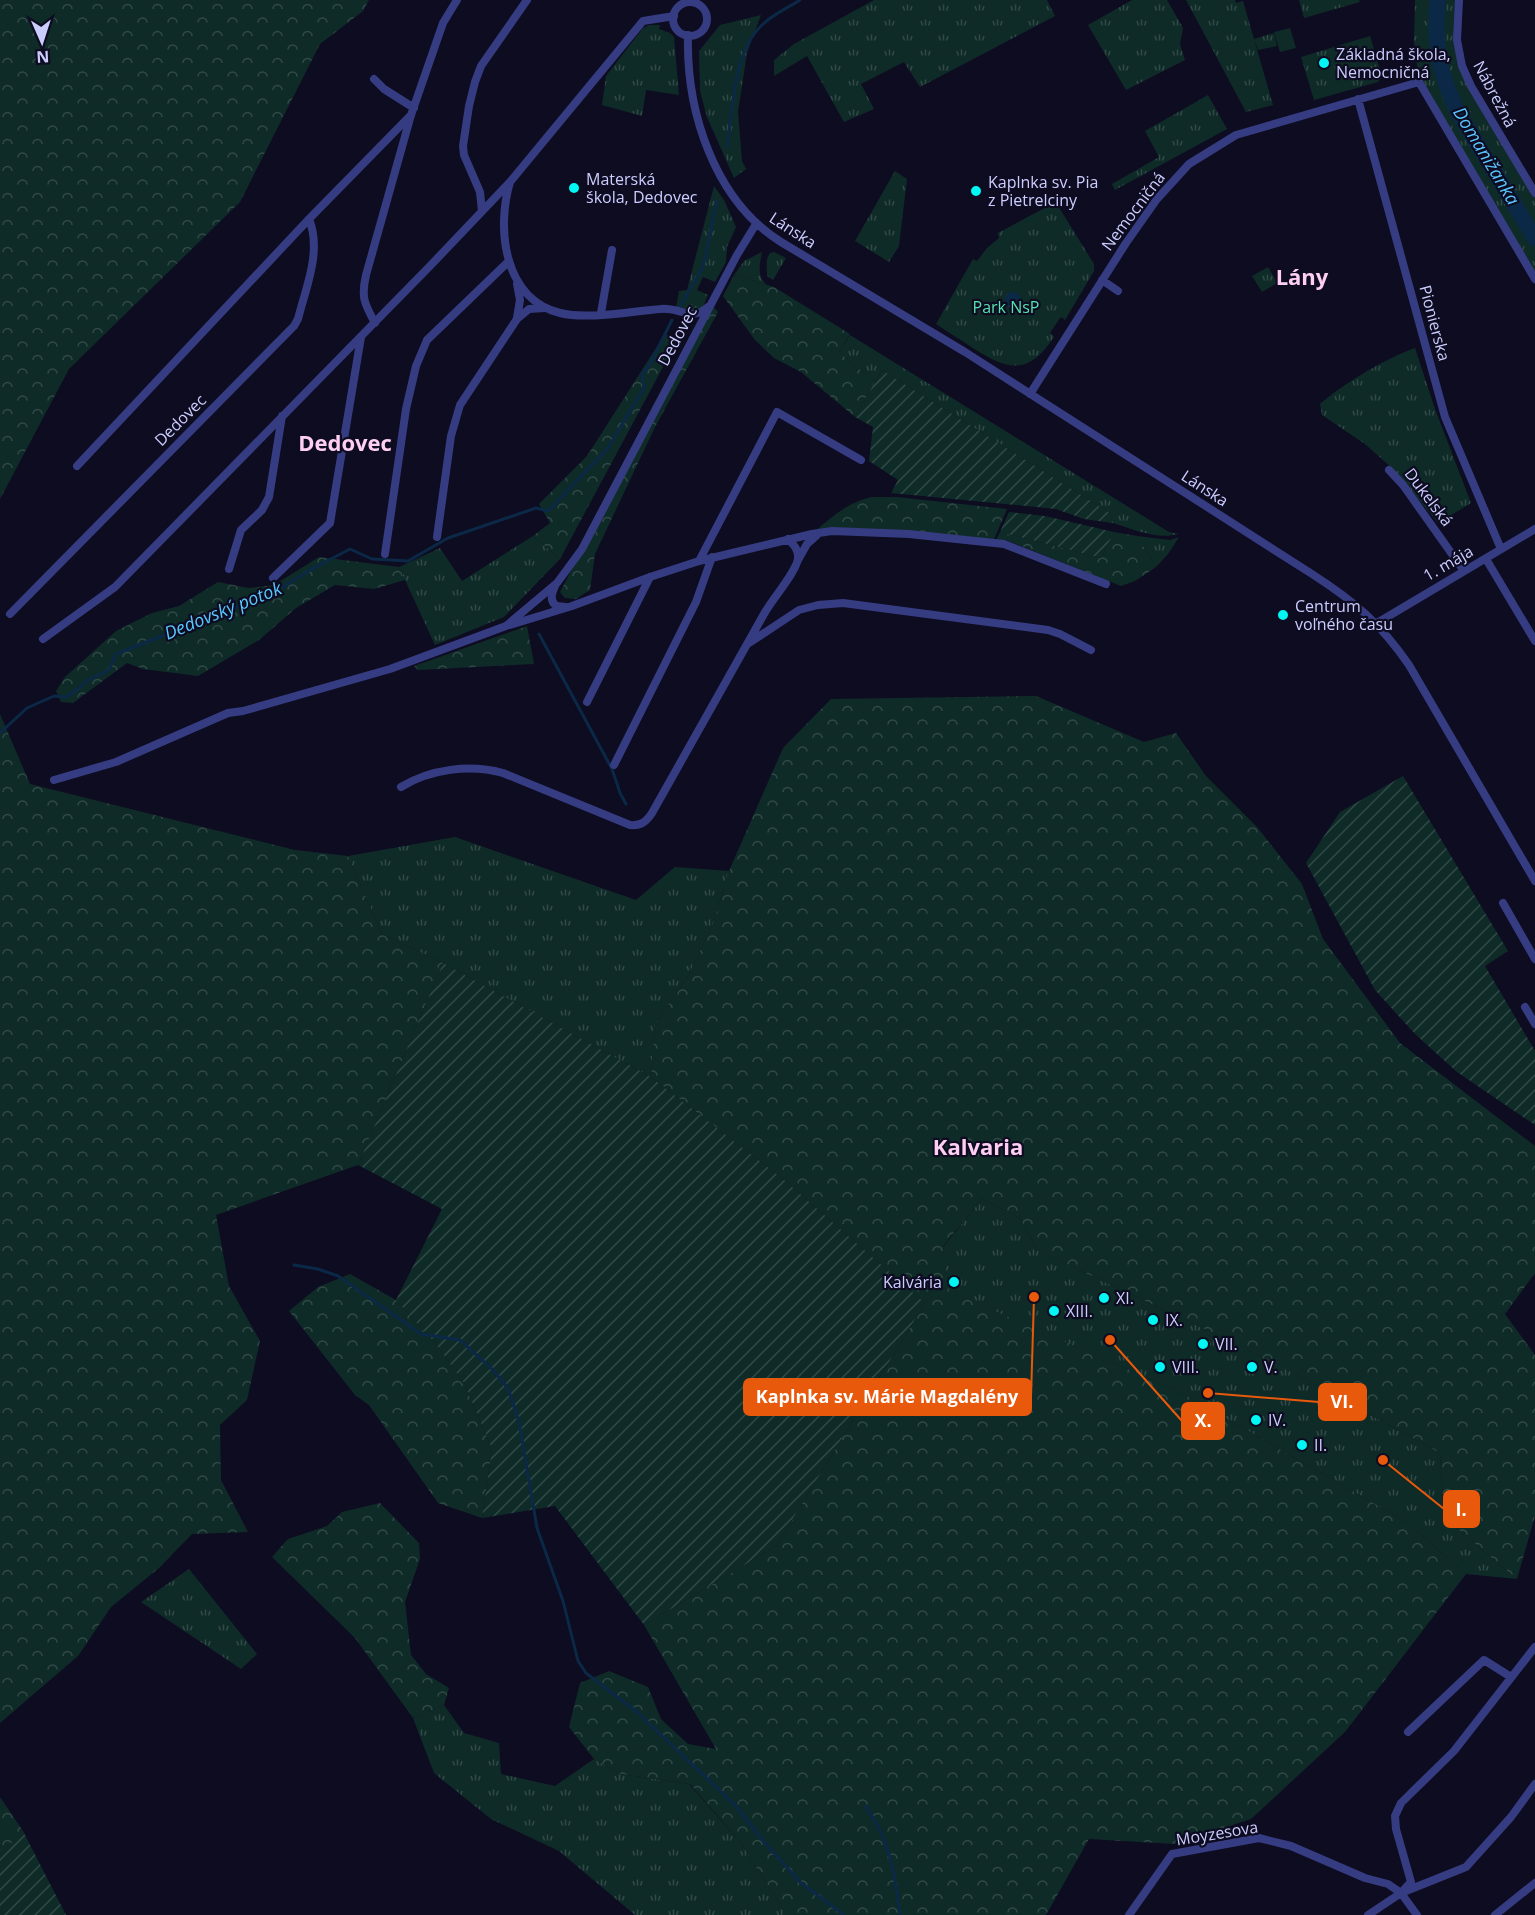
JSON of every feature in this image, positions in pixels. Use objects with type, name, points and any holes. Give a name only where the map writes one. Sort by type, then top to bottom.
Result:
[{"type":"street","points":[[375,323],[364,300],[363,289],[412,111],[443,23],[457,0]]},
{"type":"street","points":[[482,211],[480,192],[464,155],[468,106],[482,66],[527,0]]},
{"type":"street","name":"Nábrežná","points":[[1459,0],[1457,40],[1462,66],[1471,86],[1535,193]]},
{"type":"street","points":[[688,1],[702,6],[707,15],[706,25],[697,34],[688,35],[680,32],[676,27],[674,16],[681,4],[688,1]]},
{"type":"street","name":"Dedovec","points":[[43,639],[116,587],[375,323],[510,182],[643,21],[674,16]]},
{"type":"street","points":[[688,35],[689,81],[693,106],[704,141],[726,184],[756,224]]},
{"type":"street","points":[[374,79],[412,111]]},
{"type":"street","name":"Nemocničná","points":[[1030,394],[1111,266],[1157,199],[1188,164],[1236,135],[1419,82],[1535,279]]},
{"type":"street","name":"Pionierska","points":[[1358,99],[1420,341],[1445,417],[1501,549]]},
{"type":"street","points":[[77,466],[412,111]]},
{"type":"street","points":[[381,144],[393,148],[399,157]]},
{"type":"street","name":"Dedovec","points":[[510,182],[504,214],[508,262],[524,291],[548,309],[570,315],[672,309],[690,315],[704,311],[711,304]]},
{"type":"street","name":"Dedovec","points":[[10,614],[294,326],[298,319],[314,258],[314,238],[309,219]]},
{"type":"street","name":"Dedovec","points":[[506,626],[557,583],[582,549],[711,304],[756,224]]},
{"type":"street","name":"Lánska","points":[[756,224],[781,242],[965,352],[1318,578],[1359,607],[1393,642],[1417,678],[1535,881]]},
{"type":"street","points":[[601,314],[612,250]]},
{"type":"street","points":[[385,554],[406,409],[416,366],[427,340],[508,262]]},
{"type":"street","points":[[516,280],[520,300],[517,318]]},
{"type":"street","points":[[1102,280],[1118,291]]},
{"type":"street","points":[[437,537],[451,436],[459,405],[517,318],[529,309],[548,309]]},
{"type":"street","points":[[273,578],[330,523],[361,337]]},
{"type":"street","points":[[699,561],[777,412],[861,460]]},
{"type":"street","points":[[229,569],[241,530],[262,510],[269,496],[282,416]]},
{"type":"street","name":"Dukelská","points":[[1389,470],[1403,485],[1464,571]]},
{"type":"street","name":"1. mája","points":[[1377,623],[1535,530]]},
{"type":"street","points":[[401,787],[415,779],[443,771],[490,770],[503,773],[621,822],[640,825],[652,813],[750,643],[765,612],[796,565],[803,549],[810,540],[832,531]]},
{"type":"street","name":"Dedovec","points":[[54,780],[116,762],[228,713],[243,711],[390,669],[506,626],[572,606],[712,557],[812,534],[832,531],[943,537],[1004,544],[1106,584]]},
{"type":"street","points":[[788,539],[798,554],[796,565]]},
{"type":"street","points":[[614,765],[696,602],[712,557]]},
{"type":"street","points":[[1486,559],[1535,641]]},
{"type":"street","points":[[587,702],[650,577]]},
{"type":"street","points":[[557,583],[552,595],[554,604],[560,607],[572,606]]},
{"type":"street","points":[[750,643],[800,610],[818,605],[843,603],[1042,629],[1060,634],[1091,650]]},
{"type":"street","points":[[1503,903],[1535,958]]},
{"type":"street","points":[[1525,1008],[1535,1024]]},
{"type":"street","points":[[1401,1893],[1411,1882],[1396,1829],[1395,1816],[1401,1803],[1454,1751],[1535,1647]]},
{"type":"street","points":[[1408,1732],[1484,1660],[1511,1677]]},
{"type":"street","points":[[1368,1915],[1401,1893],[1467,1867],[1511,1817],[1535,1784]]},
{"type":"street","name":"Moyzesova","points":[[1129,1915],[1172,1854],[1259,1838],[1291,1846],[1365,1878],[1388,1884],[1401,1893],[1417,1915]]},
{"type":"street","points":[[1495,1915],[1535,1884]]},
{"type":"green space","points":[[0,0],[369,0],[363,11],[320,44],[240,202],[69,369],[0,499]]},
{"type":"green space","points":[[874,0],[1047,0],[1055,16],[920,87],[904,62],[861,84],[874,109],[844,122],[807,56],[774,76],[774,60],[794,44]]},
{"type":"green space","points":[[1132,0],[1167,0],[1183,28],[1180,44],[1185,60],[1126,90],[1088,25]]},
{"type":"green space","points":[[1186,0],[1235,0],[1236,3],[1243,1],[1273,105],[1246,112]]},
{"type":"green space","points":[[1299,0],[1359,0],[1360,2],[1304,18]]},
{"type":"green space","points":[[1415,0],[1459,0],[1462,66],[1535,193],[1535,279],[1419,82],[1414,41]]},
{"type":"green space","points":[[761,15],[747,53],[738,112],[742,161],[746,169],[734,178],[707,117],[700,91],[699,51],[720,25]]},
{"type":"green space","points":[[649,25],[660,25],[659,29],[674,37],[679,95],[646,90],[642,116],[602,105],[606,76],[643,28]]},
{"type":"green space","points":[[1290,28],[1296,48],[1280,52],[1274,32]]},
{"type":"green space","points":[[1274,33],[1277,46],[1258,50],[1254,39]]},
{"type":"green space","points":[[1370,36],[1382,77],[1378,82],[1314,100],[1301,57]]},
{"type":"green space","points":[[1208,95],[1227,129],[1115,190],[1112,184],[1159,157],[1145,131]]},
{"type":"green space","points":[[895,171],[907,179],[899,246],[889,262],[855,241]]},
{"type":"green space","points":[[714,186],[724,200],[736,227],[727,247],[726,262],[715,282],[703,277],[697,290],[708,295],[703,307],[695,310],[676,308],[679,291],[687,290]]},
{"type":"green space","name":"Park NsP","points":[[1054,203],[1094,264],[1094,271],[1065,320],[1061,317],[1050,333],[1054,337],[1045,349],[1028,363],[1010,365],[988,357],[936,324],[973,259],[977,261],[999,238],[998,233]]},
{"type":"green space","points":[[762,252],[760,274],[767,285],[734,275],[744,261]]},
{"type":"green space","points":[[774,252],[786,258],[773,280],[767,276],[767,258],[770,253]]},
{"type":"green space","points":[[1268,267],[1277,283],[1262,292],[1252,276]]},
{"type":"green space","points":[[734,275],[774,287],[850,334],[839,352],[875,382],[855,417],[801,372],[774,358],[755,340],[723,296]]},
{"type":"green space","points":[[711,304],[718,312],[655,427],[595,554],[590,590],[576,599],[565,598],[560,592]]},
{"type":"green space","points":[[665,334],[678,339],[560,559],[533,536],[550,523],[539,504],[587,456]]},
{"type":"green space","points":[[850,335],[1169,532],[1178,534],[1153,535],[1113,523],[1113,515],[882,370],[875,382],[839,352]]},
{"type":"green space","points":[[1415,348],[1435,409],[1471,503],[1438,523],[1392,468],[1365,444],[1322,415],[1320,404],[1365,372]]},
{"type":"green space","points":[[882,370],[1113,515],[1113,523],[1084,519],[1056,509],[891,493],[898,480],[869,461],[873,427],[855,417]]},
{"type":"green space","points":[[872,497],[897,497],[1007,509],[993,542],[954,538],[812,534],[847,507]]},
{"type":"green space","points":[[1009,512],[1045,516],[1114,532],[1101,558],[1000,532]]},
{"type":"green space","points":[[1000,532],[1101,558],[1114,532],[1137,536],[1156,567],[1135,581],[1121,586],[1006,540],[996,540]]},
{"type":"green space","points":[[533,536],[560,559],[504,617],[435,645],[399,567],[440,548],[462,581]]},
{"type":"green space","points":[[1137,536],[1170,540],[1179,537],[1156,567]]},
{"type":"green space","points":[[319,557],[399,567],[405,580],[374,589],[335,585],[296,608],[259,640],[198,676],[143,669],[127,663],[73,703],[61,702],[56,691],[65,677],[116,631],[152,613],[179,606],[218,582],[249,588],[274,585]]},
{"type":"green space","points":[[527,626],[534,664],[418,670],[414,666]]},
{"type":"green space","points":[[1036,696],[1144,742],[1176,733],[1206,776],[1257,827],[1302,884],[1323,939],[1400,1043],[1535,1146],[1535,1273],[1505,1314],[1535,1355],[1535,1516],[1517,1579],[1444,1518],[1440,1453],[1272,1361],[1037,1250],[1020,1218],[982,1199],[943,1246],[949,1291],[1182,1393],[1408,1523],[1466,1574],[1345,1732],[1251,1819],[1175,1844],[1089,1839],[1046,1915],[783,1915],[783,1909],[741,1843],[690,1784],[621,1774],[594,1759],[569,1727],[580,1683],[609,1671],[648,1687],[661,1719],[688,1744],[716,1749],[644,1625],[776,1546],[925,1303],[783,1179],[651,1077],[655,1024],[688,976],[713,924],[729,871],[783,748],[831,699]]},
{"type":"green space","points":[[0,714],[30,784],[295,850],[348,856],[382,934],[443,963],[358,1165],[216,1215],[229,1286],[260,1341],[247,1400],[220,1425],[221,1480],[248,1532],[192,1534],[159,1568],[111,1607],[78,1656],[0,1723]]},
{"type":"green space","points":[[1403,776],[1508,951],[1485,966],[1535,1051],[1535,1125],[1457,1072],[1415,1034],[1375,990],[1306,863],[1340,812]]},
{"type":"green space","points":[[455,837],[636,900],[675,867],[729,871],[713,924],[688,976],[655,1024],[651,1077],[443,963],[382,934],[348,856]]},
{"type":"green space","points":[[443,963],[651,1077],[783,1179],[925,1303],[776,1546],[644,1625],[555,1506],[482,1518],[492,1449],[464,1383],[435,1343],[396,1300],[442,1209],[358,1165]]},
{"type":"green space","points":[[982,1199],[1020,1218],[1037,1250],[1272,1361],[1440,1453],[1444,1518],[1517,1579],[1466,1574],[1408,1523],[1182,1393],[948,1291],[943,1247]]},
{"type":"green space","points":[[350,1274],[396,1300],[435,1343],[464,1383],[492,1449],[482,1518],[438,1503],[369,1405],[355,1395],[289,1311],[318,1287]]},
{"type":"green space","points":[[380,1503],[419,1543],[420,1559],[405,1602],[411,1655],[426,1674],[449,1688],[444,1705],[413,1718],[355,1638],[272,1557],[288,1539],[327,1526],[342,1512]]},
{"type":"green space","points":[[189,1569],[257,1654],[241,1669],[141,1602]]},
{"type":"green space","points":[[444,1705],[464,1733],[499,1743],[501,1774],[555,1786],[594,1759],[621,1774],[689,1784],[741,1843],[783,1909],[783,1915],[635,1915],[559,1851],[491,1819],[434,1773],[413,1718]]},
{"type":"green space","points":[[0,1797],[23,1831],[0,1856]]},
{"type":"green space","points":[[23,1831],[66,1915],[0,1915],[0,1856]]},
{"type":"water","points":[[1013,292],[1021,300],[1013,308],[1005,300]]},
{"type":"waterway","name":"Dedovský potok","points":[[727,147],[736,82],[745,50],[752,36],[762,25],[800,0]]},
{"type":"waterway","name":"Domanižanka","points":[[1438,0],[1437,44],[1442,70],[1451,97],[1457,111],[1535,238]]},
{"type":"waterway","name":"Dedovský potok","points":[[680,306],[703,267],[717,201]]},
{"type":"waterway","name":"Dedovský potok","points":[[0,733],[27,708],[54,696],[66,697],[88,680],[109,670],[116,654],[275,592],[350,549],[372,559],[408,561],[448,538],[536,508],[548,511],[608,448],[644,388],[642,374],[649,366],[672,320]]},
{"type":"waterway","points":[[539,634],[612,769],[626,804]]},
{"type":"waterway","points":[[294,1265],[318,1269],[338,1276],[421,1334],[460,1340],[492,1369],[508,1388],[519,1422],[537,1528],[563,1601],[578,1661],[586,1673],[637,1712],[735,1805],[801,1883],[844,1915]]},
{"type":"waterway","points":[[865,1806],[886,1844],[896,1885],[900,1915]]},
{"type":"place","name":"Základná škola, Nemocničná","points":[[1324,63]]},
{"type":"place","name":"Materská škola, Dedovec","points":[[574,188]]},
{"type":"place","name":"Kaplnka sv. Pia z Pietrelciny","points":[[976,191]]},
{"type":"place","name":"Centrum voľného času","points":[[1283,615]]},
{"type":"place","name":"Kalvária","points":[[954,1282]]},
{"type":"place","name":"Kaplnka sv. Márie Magdalény","points":[[1034,1297]]},
{"type":"place","name":"XI.","points":[[1104,1298]]},
{"type":"place","name":"XIII.","points":[[1054,1311]]},
{"type":"place","name":"IX.","points":[[1153,1320]]},
{"type":"place","name":"X.","points":[[1110,1340]]},
{"type":"place","name":"VII.","points":[[1203,1344]]},
{"type":"place","name":"VIII.","points":[[1160,1367]]},
{"type":"place","name":"V.","points":[[1252,1367]]},
{"type":"place","name":"VI.","points":[[1208,1393]]},
{"type":"place","name":"IV.","points":[[1256,1420]]},
{"type":"place","name":"II.","points":[[1302,1445]]},
{"type":"place","name":"I.","points":[[1383,1460]]},
{"type":"district","name":"Lány","points":[[1302,277]]},
{"type":"district","name":"Dedovec","points":[[345,443]]},
{"type":"district","name":"Kalvaria","points":[[978,1147]]}]
